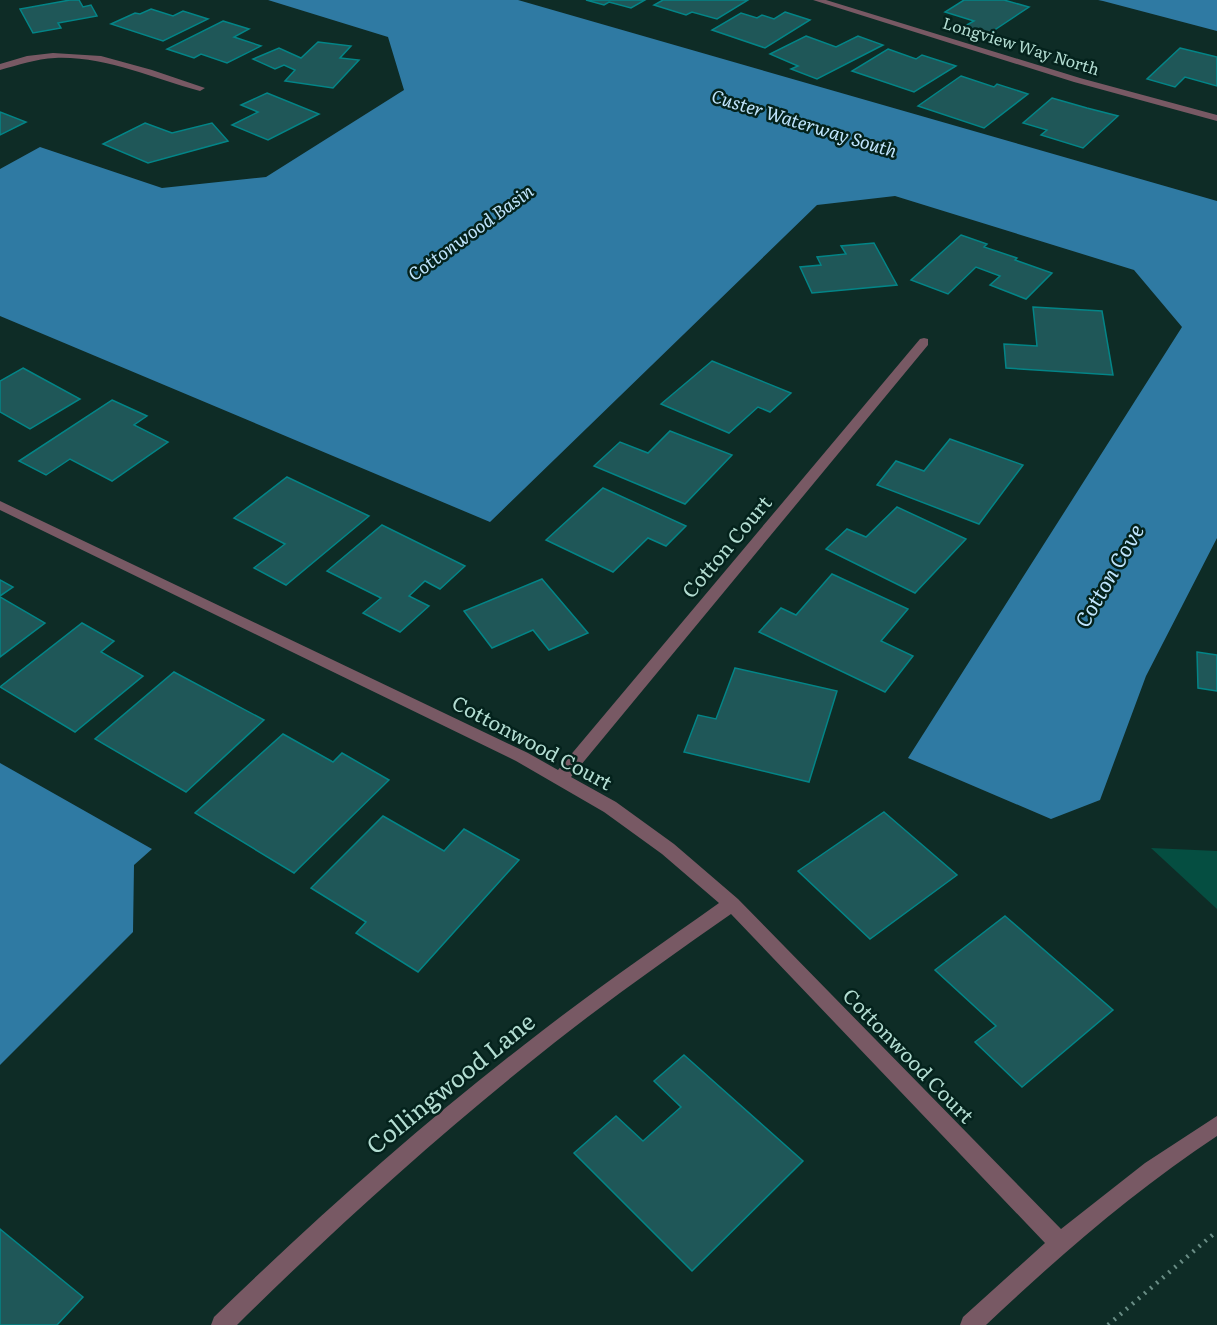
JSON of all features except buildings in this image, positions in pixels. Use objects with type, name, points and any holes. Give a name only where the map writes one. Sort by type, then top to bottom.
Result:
[{"type":"street","name":"Longview Way North","points":[[818,0],[1077,80],[1217,118]]},
{"type":"street","points":[[0,68],[41,56],[69,54],[95,56],[200,88]]},
{"type":"street","name":"Cotton Court","points":[[561,778],[924,342]]},
{"type":"street","name":"Cottonwood Court","points":[[0,505],[561,778],[610,807],[668,849],[732,904],[1060,1243]]},
{"type":"street","name":"Collingwood Lane","points":[[222,1325],[317,1231],[455,1112],[580,1013],[732,904]]},
{"type":"street","points":[[971,1325],[1060,1243],[1141,1179],[1217,1125]]},
{"type":"path","points":[[1108,1325],[1217,1232]]},
{"type":"green space","points":[[1151,848],[1217,851],[1217,909]]},
{"type":"water","points":[[268,0],[518,0],[1217,201],[1217,538],[1146,676],[1100,800],[1051,819],[908,758],[1182,327],[1134,270],[895,196],[817,205],[490,522],[0,316],[0,169],[40,147],[162,188],[266,177],[404,90],[388,37]]},
{"type":"water","points":[[1098,0],[1217,0],[1217,31],[1103,1]]},
{"type":"water","points":[[0,763],[152,849],[134,865],[133,932],[0,1065]]},
{"type":"water label","name":"Custer Waterway South","points":[[804,124]]},
{"type":"water label","name":"Cottonwood Basin","points":[[471,233]]},
{"type":"water label","name":"Cotton Cove","points":[[1110,576]]}]
